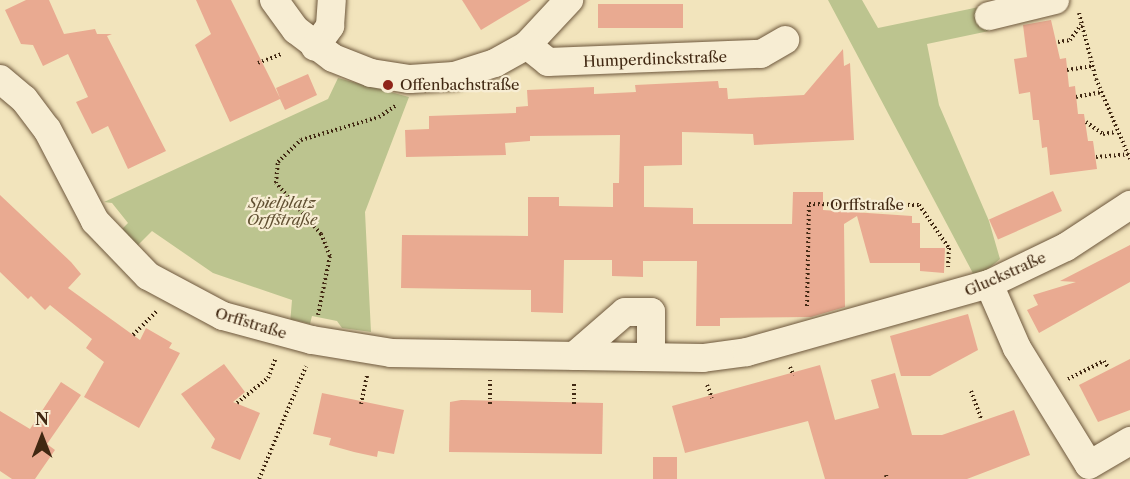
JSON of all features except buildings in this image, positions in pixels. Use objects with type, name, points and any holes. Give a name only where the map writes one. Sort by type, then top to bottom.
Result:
[{"type":"street","points":[[274,0],[315,47],[371,73],[410,79],[474,71],[527,45],[569,0]]},
{"type":"street","points":[[315,47],[330,26],[332,0]]},
{"type":"street","points":[[989,16],[1055,0]]},
{"type":"street","name":"Humperdinckstraße","points":[[527,45],[540,59],[560,62],[761,54],[785,40]]},
{"type":"street","name":"Orffstraße","points":[[0,79],[24,99],[47,129],[95,221],[148,276],[223,316],[314,331],[391,353],[651,357],[717,356],[807,337],[870,319]]},
{"type":"street","name":"Gluckstraße","points":[[870,319],[948,298],[989,284],[1066,247],[1130,205]]},
{"type":"street","points":[[989,284],[1009,334],[1089,465],[1130,441]]},
{"type":"street","points":[[574,356],[625,312],[651,312],[651,357]]},
{"type":"path","points":[[1058,42],[1070,40],[1081,24],[1101,93],[1116,132],[1129,156],[1095,157]]},
{"type":"path","points":[[258,63],[277,55]]},
{"type":"path","points":[[1067,70],[1093,66]]},
{"type":"path","points":[[259,479],[307,364],[330,256],[321,234],[276,183],[278,162],[301,140],[389,111],[403,100],[410,79]]},
{"type":"path","points":[[1076,97],[1101,93]]},
{"type":"path","points":[[1086,122],[1103,134],[1116,132]]},
{"type":"path","name":"Orffstraße","points":[[807,337],[809,204],[919,205],[949,248],[948,298]]},
{"type":"path","points":[[134,334],[157,311]]},
{"type":"path","points":[[1043,392],[1104,361],[1108,367]]},
{"type":"path","points":[[237,403],[268,378]]},
{"type":"path","points":[[971,391],[981,419]]},
{"type":"green space","points":[[828,0],[862,0],[878,28],[984,6],[989,31],[927,44],[939,105],[989,221],[1000,259],[976,279]]},
{"type":"green space","name":"Spielplatz Orffstraße","points":[[338,78],[409,97],[365,212],[371,332],[342,328],[337,321],[312,316],[310,324],[295,320],[290,324],[292,300],[213,273],[152,231],[135,248],[122,229],[128,223],[112,203],[104,202],[328,99]]},
{"type":"place","name":"Offenbachstraße","points":[[388,85]]}]
